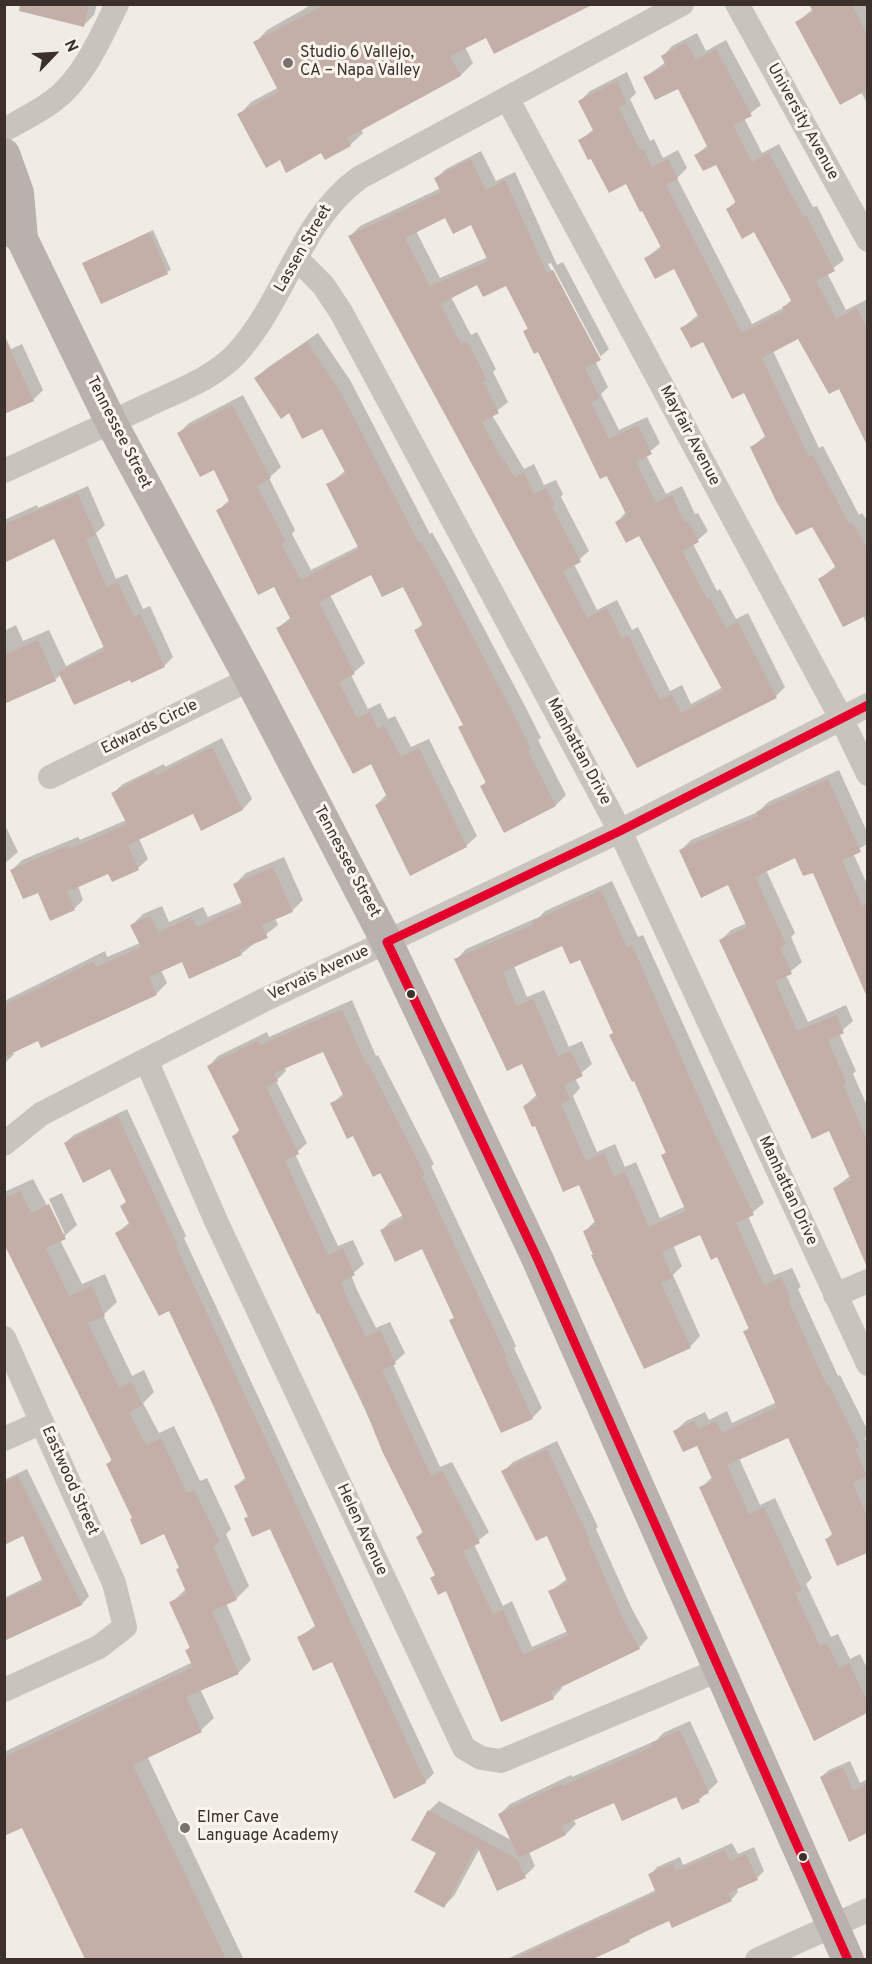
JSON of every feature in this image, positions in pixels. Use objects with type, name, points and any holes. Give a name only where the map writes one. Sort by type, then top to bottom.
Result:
[{"type":"main road","name":"Tennessee Street","points":[[4,154],[18,193],[13,230],[111,422],[250,680],[387,942],[537,1258],[848,1959]]},
{"type":"street","points":[[4,130],[53,101],[72,84],[102,35],[117,4]]},
{"type":"street","name":"Lassen Street","points":[[4,471],[206,378],[236,354],[267,313],[320,215],[338,194],[359,178],[508,100],[682,4]]},
{"type":"street","name":"University Avenue","points":[[737,4],[867,240]]},
{"type":"street","name":"Mayfair Avenue","points":[[508,100],[841,718],[867,774]]},
{"type":"street","name":"Manhattan Drive","points":[[296,258],[323,285],[341,312],[620,831],[867,1364]]},
{"type":"street","name":"Edwards Circle","points":[[50,777],[250,680]]},
{"type":"street","name":"Vervais Avenue","points":[[4,1144],[41,1114],[146,1060],[620,831],[867,705]]},
{"type":"street","name":"Helen Avenue","points":[[146,1060],[221,1232],[464,1748],[481,1758],[501,1761],[719,1670]]},
{"type":"street","points":[[835,1296],[867,1281]]},
{"type":"street","name":"Eastwood Street","points":[[4,1338],[114,1583],[125,1627],[99,1647],[4,1690]]},
{"type":"street","points":[[4,1439],[42,1422]]},
{"type":"street","points":[[757,1959],[867,1910]]},
{"type":"building","points":[[20,4],[89,4],[84,27],[19,11]]},
{"type":"building","points":[[326,4],[594,4],[494,54],[486,38],[450,56],[461,76],[347,138],[351,146],[325,160],[321,153],[286,173],[280,160],[266,168],[237,114],[279,92],[253,42]]},
{"type":"building","points":[[809,4],[852,4],[867,35],[867,90],[840,105],[795,22],[813,12]]},
{"type":"building","points":[[686,42],[696,60],[716,49],[752,116],[733,125],[752,162],[769,153],[803,216],[806,215],[835,271],[816,281],[836,319],[857,308],[867,328],[867,445],[839,389],[829,394],[798,339],[762,358],[809,457],[813,455],[849,524],[852,522],[867,548],[867,615],[843,627],[818,579],[836,568],[812,527],[796,535],[776,501],[750,447],[766,438],[744,393],[732,399],[703,342],[691,348],[680,328],[699,318],[674,269],[655,279],[644,258],[662,249],[642,211],[640,212],[626,184],[609,193],[578,140],[594,132],[578,101],[617,81],[627,104],[619,108],[640,150],[643,148],[652,167],[668,159],[678,179],[666,185],[742,333],[784,311],[782,307],[792,302],[754,232],[742,239],[726,209],[736,203],[716,165],[703,171],[694,155],[708,148],[678,89],[655,100],[643,77],[666,66],[661,56]]},
{"type":"building","points":[[471,159],[486,190],[505,180],[547,273],[553,270],[601,360],[585,368],[600,398],[591,402],[609,439],[638,425],[652,454],[636,462],[656,503],[672,495],[685,523],[688,521],[699,542],[682,551],[707,599],[710,598],[726,628],[738,622],[777,698],[637,768],[348,236],[441,192],[434,178]],"holes":[[[445,218],[453,234],[471,225],[488,261],[430,286],[405,238]],[[477,285],[483,297],[506,286],[528,329],[523,331],[534,354],[538,352],[600,479],[607,476],[627,516],[615,522],[626,543],[639,536],[723,691],[681,713],[672,694],[660,700],[628,635],[622,638],[607,608],[587,618],[563,571],[581,562],[552,507],[555,505],[546,488],[534,494],[524,472],[514,477],[505,460],[503,462],[482,422],[499,413],[483,382],[487,380],[467,341],[461,344],[440,304]]]},
{"type":"building","points":[[150,232],[168,274],[101,304],[82,263]]},
{"type":"building","points":[[4,336],[34,401],[4,414]]},
{"type":"building","points":[[307,342],[340,391],[419,543],[421,542],[441,576],[531,749],[528,751],[556,806],[504,833],[480,786],[486,783],[458,727],[463,725],[414,630],[423,626],[403,587],[382,597],[371,575],[319,602],[355,674],[339,682],[357,718],[370,712],[378,729],[384,725],[401,757],[419,748],[467,847],[410,876],[375,805],[388,799],[371,764],[353,774],[276,628],[291,620],[274,587],[258,595],[216,510],[230,503],[214,470],[200,477],[177,433],[232,405],[271,478],[257,486],[286,542],[281,544],[301,580],[359,549],[326,484],[346,474],[322,429],[302,439],[289,413],[281,419],[254,378]]},
{"type":"building","points":[[78,494],[96,535],[86,540],[107,587],[118,582],[134,617],[140,614],[165,667],[74,705],[58,672],[105,650],[54,539],[4,563],[4,524]]},
{"type":"building","points":[[38,640],[56,681],[4,704],[4,655]]},
{"type":"building","points":[[212,747],[243,810],[201,831],[193,814],[128,845],[139,870],[112,882],[108,874],[67,892],[75,910],[50,921],[38,893],[23,899],[10,870],[69,845],[70,849],[127,824],[111,793],[154,772],[155,776]]},
{"type":"building","points":[[828,779],[861,852],[842,860],[862,906],[867,904],[867,997],[813,873],[803,876],[795,858],[755,877],[786,944],[780,947],[792,974],[775,981],[797,1031],[836,1015],[844,1033],[828,1040],[846,1082],[843,1084],[867,1140],[867,1267],[833,1188],[851,1180],[829,1131],[812,1139],[719,940],[747,927],[728,885],[701,898],[679,850],[758,816],[756,812]]},
{"type":"building","points":[[273,867],[293,912],[262,925],[268,938],[239,950],[242,955],[189,979],[182,962],[149,977],[157,995],[41,1048],[38,1041],[4,1057],[4,1005],[94,961],[96,967],[141,947],[130,925],[150,916],[158,932],[192,917],[197,927],[243,906],[233,884]]},
{"type":"building","points":[[601,890],[627,947],[632,945],[711,1126],[754,1215],[736,1223],[764,1285],[781,1277],[791,1299],[788,1300],[827,1386],[829,1385],[860,1447],[855,1449],[867,1476],[853,1483],[867,1516],[867,1553],[837,1566],[825,1539],[833,1536],[788,1438],[727,1465],[749,1514],[764,1507],[802,1590],[795,1593],[820,1646],[827,1643],[839,1668],[849,1663],[867,1701],[867,1713],[814,1741],[699,1487],[713,1481],[697,1446],[683,1452],[673,1431],[694,1421],[698,1429],[716,1421],[722,1433],[777,1407],[743,1331],[749,1329],[717,1257],[711,1260],[700,1235],[662,1252],[673,1278],[661,1283],[691,1348],[644,1369],[591,1255],[593,1255],[583,1231],[596,1225],[579,1185],[563,1192],[535,1126],[532,1127],[523,1106],[538,1099],[522,1064],[507,1071],[454,959],[534,924],[533,921]],"holes":[[[562,946],[570,964],[580,960],[613,1033],[609,1035],[632,1082],[634,1081],[666,1153],[661,1155],[686,1211],[649,1227],[625,1172],[614,1177],[604,1153],[586,1161],[561,1104],[570,1100],[564,1085],[583,1076],[571,1051],[558,1056],[533,999],[516,1006],[503,972]]]},
{"type":"building","points":[[342,1009],[366,1064],[368,1063],[425,1175],[422,1176],[507,1357],[505,1358],[533,1419],[501,1433],[449,1320],[454,1318],[422,1249],[395,1262],[380,1230],[404,1219],[380,1173],[373,1177],[353,1136],[347,1139],[330,1103],[344,1097],[323,1052],[274,1073],[278,1081],[266,1087],[299,1154],[285,1161],[328,1255],[343,1248],[355,1275],[341,1282],[366,1337],[380,1330],[396,1364],[382,1370],[431,1476],[442,1470],[480,1543],[463,1551],[493,1614],[503,1610],[523,1655],[568,1635],[548,1591],[568,1583],[547,1536],[536,1541],[501,1471],[547,1449],[589,1538],[623,1619],[640,1649],[551,1692],[554,1699],[501,1722],[446,1591],[438,1595],[430,1578],[435,1575],[416,1537],[423,1533],[383,1453],[361,1399],[319,1313],[317,1314],[232,1136],[240,1132],[207,1066],[257,1041],[260,1045]]},
{"type":"building","points":[[118,1116],[178,1246],[176,1247],[426,1783],[394,1799],[332,1662],[313,1671],[297,1637],[316,1628],[270,1529],[252,1537],[244,1518],[248,1517],[234,1486],[246,1480],[214,1407],[169,1311],[159,1316],[115,1233],[130,1225],[120,1206],[126,1202],[110,1169],[83,1183],[64,1143]]},
{"type":"building","points":[[20,1191],[31,1213],[49,1204],[66,1239],[46,1248],[69,1296],[92,1286],[105,1316],[88,1323],[119,1388],[131,1382],[143,1405],[129,1412],[146,1445],[161,1438],[187,1493],[194,1490],[220,1542],[213,1546],[237,1600],[212,1611],[239,1674],[186,1697],[202,1732],[133,1765],[226,1959],[85,1959],[22,1828],[4,1836],[4,1757],[193,1667],[185,1650],[190,1648],[169,1602],[187,1594],[176,1569],[179,1568],[164,1534],[141,1545],[130,1519],[132,1518],[106,1464],[112,1461],[4,1244],[4,1198]]},
{"type":"building","points":[[18,1476],[82,1605],[4,1641],[4,1600],[43,1582],[23,1536],[4,1545],[4,1483]]},
{"type":"building","points":[[680,1730],[709,1793],[698,1798],[700,1802],[682,1810],[676,1797],[622,1821],[614,1803],[561,1826],[566,1835],[519,1858],[498,1814],[561,1784],[562,1786],[653,1746],[651,1743]]},
{"type":"building","points":[[843,1767],[853,1791],[867,1784],[867,1833],[849,1842],[820,1777]]},
{"type":"building","points":[[428,1810],[517,1859],[526,1878],[497,1891],[477,1846],[444,1908],[414,1892],[436,1853],[411,1840]]},
{"type":"building","points":[[725,1850],[730,1861],[746,1854],[758,1880],[728,1893],[732,1901],[672,1928],[669,1921],[593,1959],[514,1959],[656,1893],[648,1874],[673,1863],[676,1871]]},
{"type":"transit line","points":[[387,942],[620,831],[868,705]]},
{"type":"transit line","points":[[387,942],[537,1258],[848,1960]]},
{"type":"place","name":"Studio 6 Vallejo, CA – Napa Valley","points":[[288,63]]},
{"type":"place","name":"Elmer Cave Language Academy","points":[[185,1828]]}]
